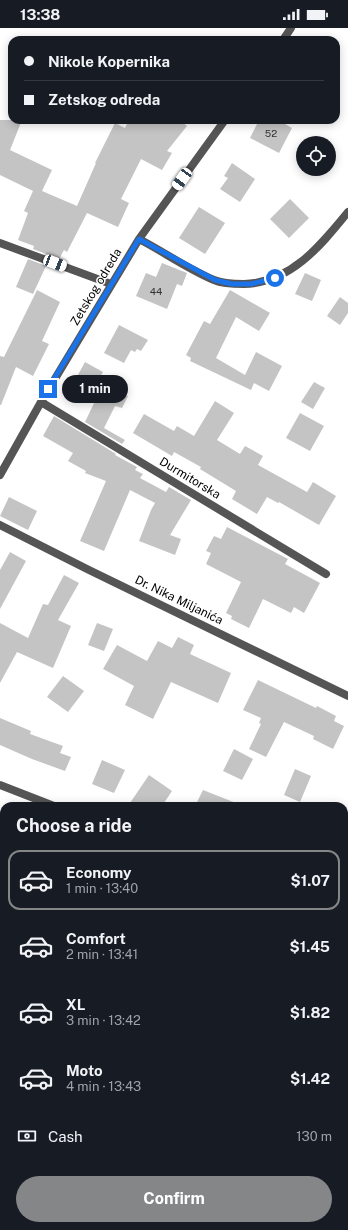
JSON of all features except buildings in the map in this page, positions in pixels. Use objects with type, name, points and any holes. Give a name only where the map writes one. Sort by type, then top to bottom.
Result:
[{"type":"street","name":"Zetskog odreda","points":[[0,475],[40,402],[139,239],[222,124]]},
{"type":"street","points":[[139,239],[215,280],[232,284],[251,284],[275,278],[296,266],[314,251],[348,212]]},
{"type":"street","points":[[0,243],[111,284]]},
{"type":"street","name":"Durmitorska","points":[[40,402],[326,574]]},
{"type":"street","name":"Dr. Nika Miljanića","points":[[0,525],[96,574],[348,696]]},
{"type":"street","points":[[0,785],[44,802]]},
{"type":"route","points":[[48,389],[139,239],[215,280],[232,284],[251,284],[275,278]]}]
